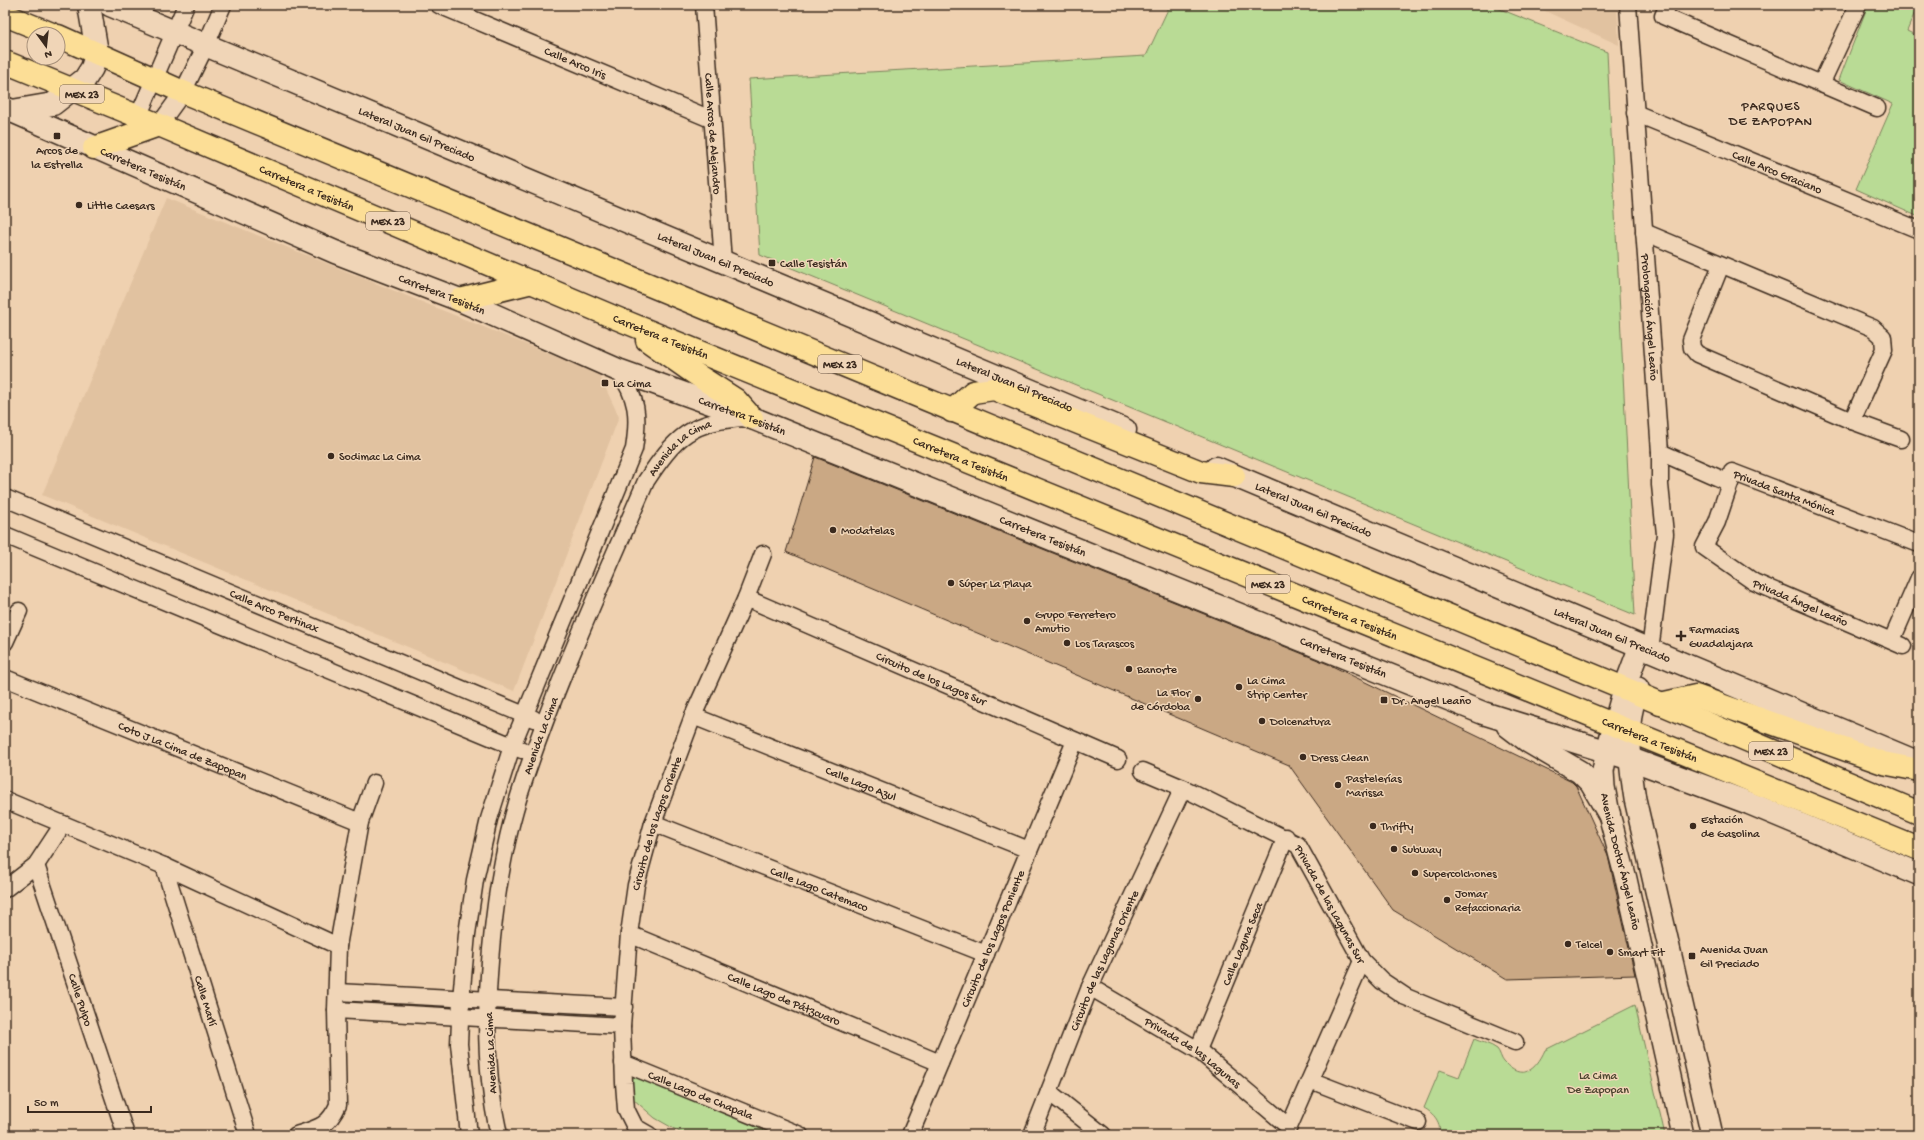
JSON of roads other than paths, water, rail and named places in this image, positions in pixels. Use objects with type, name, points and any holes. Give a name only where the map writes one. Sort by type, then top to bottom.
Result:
[{"type":"main road","points":[[9,110],[53,104],[86,79],[92,68],[97,52],[89,5]]},
{"type":"main road","name":"Lateral Juan Gil Preciado","points":[[110,5],[1234,476],[1648,642],[1919,763]]},
{"type":"main road","points":[[5,14],[33,26]]},
{"type":"main road","name":"MEX 23","points":[[66,39],[183,92],[1630,691],[1919,813]]},
{"type":"main road","name":"Carretera a Tesistán","points":[[5,62],[159,125],[616,318],[1919,849]]},
{"type":"main road","name":"Carretera Tesistán","points":[[9,110],[335,252],[460,300],[618,370],[752,418],[1490,715]]},
{"type":"main road","points":[[94,148],[159,125]]},
{"type":"main road","points":[[460,300],[532,282]]},
{"type":"main road","points":[[616,318],[694,373],[736,400],[752,418]]},
{"type":"main road","points":[[952,410],[973,392],[994,389],[1201,472],[1234,476]]},
{"type":"main road","points":[[1660,704],[1696,696],[1883,764],[1919,770]]},
{"type":"main road","points":[[1490,715],[1607,750],[1749,803],[1919,874]]},
{"type":"main road","points":[[1490,715],[1529,742],[1580,772],[1591,783],[1609,814]]},
{"type":"street","points":[[138,117],[156,79],[186,5]]},
{"type":"street","points":[[159,125],[183,92],[206,45],[223,5]]},
{"type":"street","name":"Calle Arco Iris","points":[[438,5],[713,120]]},
{"type":"street","name":"Calle Arcos de Alejandro","points":[[704,5],[723,262]]},
{"type":"street","name":"Prolongación Ángel Leaño","points":[[1607,750],[1621,727],[1630,691],[1648,642],[1665,534],[1660,485],[1660,452],[1628,5]]},
{"type":"street","points":[[1668,5],[1663,16],[1876,108]]},
{"type":"street","points":[[1821,84],[1858,5]]},
{"type":"street","name":"Calle Arco Graciano","points":[[1635,113],[1919,230]]},
{"type":"street","points":[[1644,232],[1873,328],[1882,337],[1884,350],[1852,421]]},
{"type":"street","points":[[1721,265],[1691,340],[1693,350],[1697,354],[1852,421],[1901,439]]},
{"type":"street","name":"Avenida La Cima","points":[[469,1135],[459,1044],[461,999],[467,934],[476,880],[489,819],[512,746],[634,449],[637,430],[636,410],[630,386],[618,370]]},
{"type":"street","name":"Avenida La Cima","points":[[499,1135],[491,1088],[487,1018],[487,1000],[497,895],[517,804],[545,723],[646,481],[655,467],[669,448],[686,433],[710,422],[728,419],[752,418]]},
{"type":"street","name":"Privada Santa Mónica","points":[[1660,452],[1730,483],[1732,472],[1919,544]]},
{"type":"street","name":"Privada Ángel Leaño","points":[[1730,483],[1717,522],[1704,548],[1754,582],[1898,643],[1919,578]]},
{"type":"street","name":"Calle Arco Pertinax","points":[[5,498],[545,723]]},
{"type":"street","points":[[613,500],[635,507]]},
{"type":"street","points":[[5,535],[534,755]]},
{"type":"street","name":"Circuito de los Lagos Oriente","points":[[650,1135],[636,1127],[626,1109],[623,1063],[622,1026],[629,934],[636,886],[654,823],[693,716],[746,598],[763,554]]},
{"type":"street","name":"Circuito de los Lagos Sur","points":[[746,598],[1118,759]]},
{"type":"street","points":[[5,642],[18,611]]},
{"type":"street","name":"Coto J La Cima de Zapopan","points":[[5,678],[360,822]]},
{"type":"street","name":"Calle Lago Azul","points":[[693,716],[1029,850]]},
{"type":"street","name":"Prolongación Ángel Leaño","points":[[1621,727],[1628,758]]},
{"type":"street","name":"Circuito de los Lagos Poniente","points":[[910,1135],[1075,741]]},
{"type":"street","name":"Avenida Doctor Ángel Leaño","points":[[1607,750],[1603,771],[1609,814],[1626,879],[1683,1135]]},
{"type":"street","points":[[1628,758],[1635,799],[1649,854],[1712,1135]]},
{"type":"street","name":"Privada de las Lagunas Sur","points":[[1143,771],[1183,788],[1286,837],[1298,845],[1362,961],[1382,981],[1406,997],[1515,1042]]},
{"type":"street","points":[[296,1135],[322,1127],[332,1118],[338,1105],[336,992],[338,946],[360,822],[374,783]]},
{"type":"street","name":"Circuito de las Lagunas Oriente","points":[[1032,1135],[1090,987],[1183,788]]},
{"type":"street","points":[[5,800],[164,866],[338,946]]},
{"type":"street","name":"Calle Lago Catemaco","points":[[654,823],[986,954]]},
{"type":"street","points":[[5,889],[36,865],[63,824]]},
{"type":"street","name":"Calle Laguna Seca","points":[[1198,1050],[1286,837]]},
{"type":"street","name":"Calle Pulpo","points":[[36,865],[126,1135]]},
{"type":"street","name":"Calle Marlí","points":[[164,866],[248,1135]]},
{"type":"street","name":"Calle Lago de Pátzcuaro","points":[[629,934],[940,1063]]},
{"type":"street","points":[[1362,961],[1310,1080],[1418,1122]]},
{"type":"street","points":[[1651,990],[1677,983]]},
{"type":"street","name":"Privada de las Lagunas","points":[[1090,987],[1198,1050],[1290,1127],[1310,1080]]},
{"type":"street","points":[[336,992],[624,1007]]},
{"type":"street","points":[[419,1015],[420,997]]},
{"type":"street","points":[[531,1021],[532,1002]]},
{"type":"street","points":[[336,1010],[622,1026]]},
{"type":"street","name":"Calle Lago de Chapala","points":[[623,1063],[800,1135]]},
{"type":"street","points":[[1049,1092],[1103,1135]]},
{"type":"place","name":"Arcos de la Estrella","points":[[57,136]]},
{"type":"place","name":"Little Caesars","points":[[79,205]]},
{"type":"place","name":"Calle Tesistán","points":[[772,263]]},
{"type":"place","name":"La Cima","points":[[605,383]]},
{"type":"place","name":"Sodimac La Cima","points":[[331,456]]},
{"type":"place","name":"Modatelas","points":[[833,530]]},
{"type":"place","name":"Súper La Playa","points":[[951,583]]},
{"type":"place","name":"Grupo Ferretero Amutio","points":[[1027,621]]},
{"type":"place","name":"Farmacias Guadalajara","points":[[1681,636]]},
{"type":"place","name":"Los Tarascos","points":[[1067,643]]},
{"type":"place","name":"Banorte","points":[[1129,669]]},
{"type":"place","name":"La Cima Strip Center","points":[[1239,687]]},
{"type":"place","name":"La Flor de Córdoba","points":[[1198,699]]},
{"type":"place","name":"Dr. Angel Leaño","points":[[1384,700]]},
{"type":"place","name":"Dolcenatura","points":[[1262,721]]},
{"type":"place","name":"Dress Clean","points":[[1303,757]]},
{"type":"place","name":"Pastelerías Marissa","points":[[1338,785]]},
{"type":"place","name":"Thrifty","points":[[1373,826]]},
{"type":"place","name":"Estación de Gasolina","points":[[1693,826]]},
{"type":"place","name":"Subway","points":[[1394,849]]},
{"type":"place","name":"Supercolchones","points":[[1415,873]]},
{"type":"place","name":"Jomar Refaccionaria","points":[[1447,900]]},
{"type":"place","name":"Telcel","points":[[1568,944]]},
{"type":"place","name":"Smart Fit","points":[[1610,952]]},
{"type":"place","name":"Avenida Juan Gil Preciado","points":[[1692,956]]},
{"type":"district","name":"PARQUES DE ZAPOPAN","points":[[1771,112]]},
{"type":"park label","name":"La Cima De Zapopan","points":[[1598,1082]]}]
